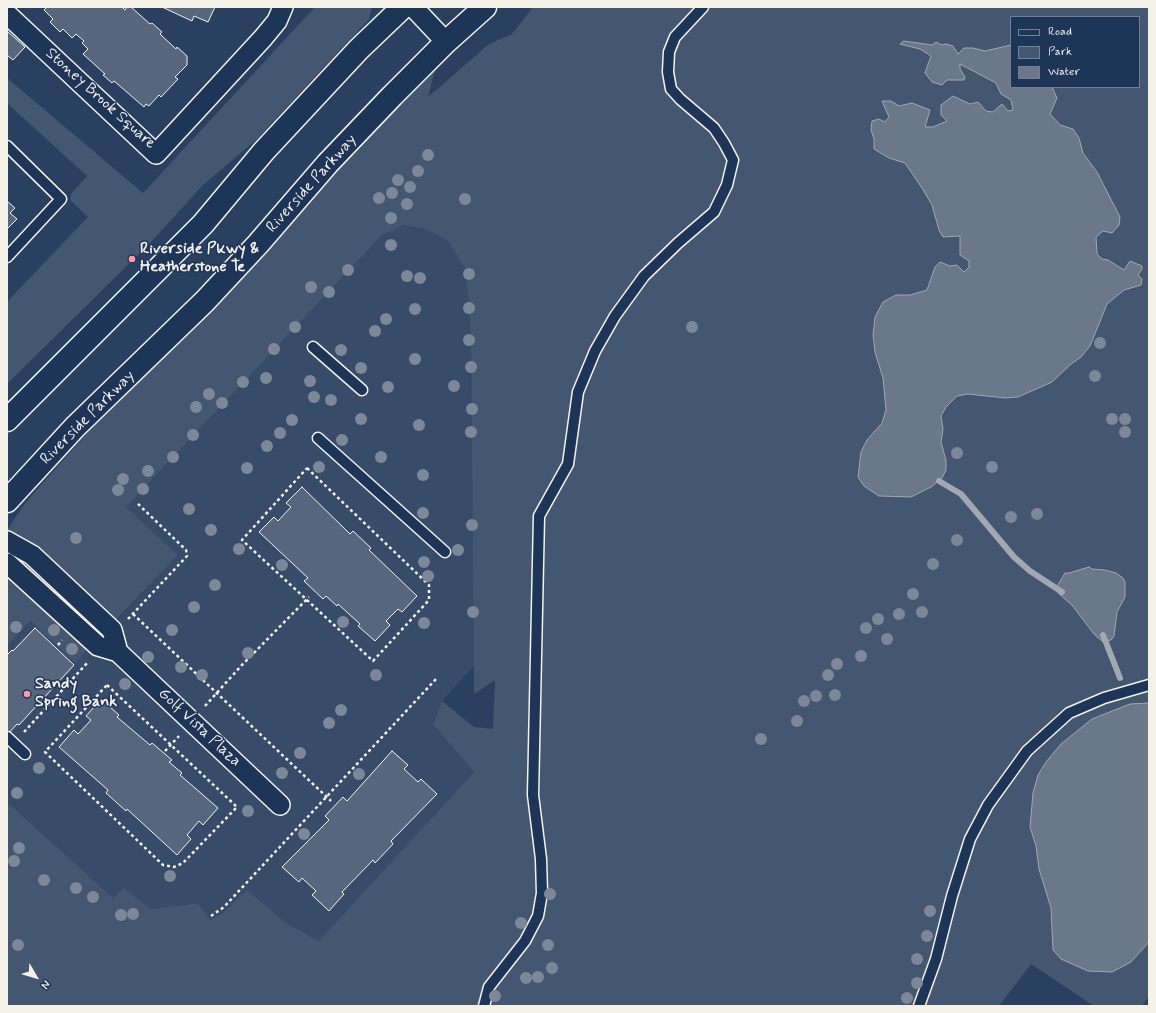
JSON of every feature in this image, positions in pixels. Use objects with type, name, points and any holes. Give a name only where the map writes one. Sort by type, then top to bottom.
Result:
[{"type":"main road","points":[[7,420],[203,224],[264,151],[359,49],[403,7]]},
{"type":"main road","name":"Riverside Parkway","points":[[7,501],[75,427],[205,301],[258,244],[328,163],[446,42],[485,7]]},
{"type":"street","name":"Stoney Brook Square","points":[[7,14],[156,154],[263,38],[277,20],[283,7]]},
{"type":"street","points":[[413,7],[446,42]]},
{"type":"street","points":[[7,541],[32,555],[112,630],[118,652]]},
{"type":"street","name":"Golf Vista Plaza","points":[[7,563],[98,646],[118,652],[280,805]]},
{"type":"lane","points":[[484,1006],[489,986],[525,940],[538,916],[542,893],[541,859],[533,795],[539,516],[568,464],[578,392],[595,351],[611,323],[644,276],[678,243],[714,212],[727,186],[733,160],[714,128],[680,99],[671,89],[668,72],[669,52],[675,37],[703,7]]},
{"type":"lane","points":[[7,146],[61,199],[7,257]]},
{"type":"lane","points":[[313,348],[362,390]]},
{"type":"lane","points":[[318,438],[445,552]]},
{"type":"lane","points":[[919,1006],[936,959],[952,896],[970,839],[988,805],[1028,751],[1069,713],[1104,698],[1149,685]]},
{"type":"lane","points":[[10,740],[25,754]]},
{"type":"path","points":[[307,468],[430,585],[428,600],[373,661],[306,600],[242,540],[307,468]]},
{"type":"path","points":[[123,625],[187,556],[186,550],[136,502]]},
{"type":"path","points":[[165,751],[216,694],[309,597]]},
{"type":"path","points":[[133,614],[331,801]]},
{"type":"path","points":[[58,645],[63,639]]},
{"type":"path","points":[[10,740],[90,659]]},
{"type":"path","points":[[210,916],[224,907],[436,680]]},
{"type":"path","points":[[107,685],[170,745],[237,807],[183,863],[174,867],[163,865],[45,752],[107,685]]},
{"type":"shaded area","points":[[404,224],[426,229],[448,241],[466,270],[471,340],[474,666],[442,701],[433,724],[474,772],[319,942],[286,923],[247,890],[224,912],[210,920],[198,903],[151,909],[124,889],[113,899],[9,805],[7,807],[7,646],[29,621],[75,663],[121,616],[178,555],[126,507],[382,235]]},
{"type":"green space","points":[[315,7],[372,7],[369,19],[256,140],[203,185],[152,241],[7,384],[7,302],[88,217],[70,200],[71,194],[87,176],[7,103],[7,78],[143,193]]},
{"type":"green space","points":[[533,7],[1149,7],[1149,703],[1092,719],[1061,744],[1032,811],[1030,827],[1036,846],[1039,869],[1051,908],[1053,950],[1131,962],[1149,942],[1149,996],[1142,1006],[1094,1006],[1031,964],[999,1006],[7,1006],[7,807],[9,804],[113,898],[124,888],[151,909],[198,903],[210,920],[224,912],[247,890],[286,923],[319,941],[474,772],[433,724],[442,701],[474,727],[493,729],[495,680],[474,694],[471,340],[466,270],[448,241],[426,229],[404,225],[382,235],[126,507],[178,555],[75,663],[30,621],[7,646],[7,530],[26,502],[97,422],[201,321],[263,255],[365,140],[435,70],[428,97],[489,44],[512,34]]},
{"type":"water","points":[[904,41],[932,45],[936,42],[942,45],[946,44],[953,46],[958,54],[964,48],[973,48],[985,51],[1010,45],[1010,88],[1052,88],[1057,98],[1050,114],[1060,125],[1073,129],[1079,138],[1083,153],[1097,172],[1120,217],[1119,225],[1112,233],[1103,231],[1096,237],[1097,254],[1102,259],[1108,260],[1124,270],[1130,261],[1142,266],[1142,269],[1138,275],[1142,279],[1141,285],[1124,290],[1107,304],[1090,346],[1081,357],[1052,382],[1018,397],[1005,398],[968,394],[957,396],[946,407],[941,416],[943,429],[941,442],[946,460],[946,470],[942,478],[931,487],[911,497],[879,496],[864,486],[858,477],[861,452],[867,440],[882,423],[886,410],[883,378],[875,352],[873,335],[875,317],[883,302],[896,295],[910,295],[927,290],[935,267],[940,262],[950,266],[957,265],[964,272],[969,267],[969,261],[960,255],[960,236],[943,237],[939,230],[932,205],[905,163],[889,158],[874,149],[874,139],[871,130],[872,121],[879,119],[885,122],[889,117],[882,101],[891,101],[899,106],[912,103],[930,110],[925,127],[933,127],[947,121],[941,115],[941,105],[953,96],[970,104],[978,102],[986,111],[993,112],[1002,104],[1008,111],[1013,110],[1011,100],[1001,94],[996,83],[960,64],[960,69],[965,77],[964,80],[947,80],[942,85],[932,82],[925,73],[931,56],[920,49],[900,44]]},
{"type":"water","points":[[1089,567],[1092,569],[1116,573],[1123,578],[1125,582],[1125,597],[1117,612],[1114,636],[1111,640],[1103,642],[1094,634],[1072,605],[1058,593],[1056,588],[1065,573]]},
{"type":"water","points":[[1149,703],[1149,942],[1131,962],[1112,972],[1088,971],[1061,959],[1053,950],[1051,908],[1039,869],[1036,846],[1030,827],[1033,793],[1038,775],[1046,762],[1061,744],[1092,719],[1130,704]]},
{"type":"building","points":[[47,7],[122,7],[125,10],[127,7],[131,7],[150,24],[152,23],[162,32],[160,34],[176,49],[177,47],[187,56],[187,65],[175,77],[178,79],[161,97],[159,95],[149,106],[146,104],[144,107],[114,81],[112,83],[103,75],[105,74],[83,54],[88,49],[82,43],[84,41],[76,34],[72,38],[63,29],[60,32],[50,22],[53,19],[44,10]]},
{"type":"building","points":[[162,7],[215,7],[208,22],[194,16],[192,21]]},
{"type":"building","points":[[7,31],[25,47],[13,60],[7,55]]},
{"type":"building","points":[[7,201],[15,208],[10,213],[17,219],[7,229]]},
{"type":"building","points":[[302,487],[350,534],[353,531],[371,548],[369,550],[417,596],[402,612],[398,609],[386,621],[390,625],[375,641],[358,626],[360,624],[338,604],[337,606],[326,596],[323,599],[304,581],[308,578],[259,532],[274,517],[278,521],[291,507],[286,503]]},
{"type":"building","name":"Sandy Spring Bank","points":[[35,628],[74,665],[19,725],[17,724],[7,735],[7,655],[12,650],[13,651]]},
{"type":"building","points":[[101,699],[119,715],[117,717],[150,745],[152,743],[172,760],[169,762],[182,773],[180,775],[218,808],[203,825],[199,821],[187,835],[191,839],[177,855],[127,809],[126,811],[106,793],[108,790],[59,747],[74,730],[78,734],[91,720],[86,716]]},
{"type":"building","points":[[392,751],[408,765],[404,769],[418,782],[421,779],[437,794],[391,841],[393,844],[375,863],[373,860],[342,892],[344,894],[329,911],[312,895],[316,891],[302,878],[299,882],[282,867],[329,820],[325,816],[343,797],[347,801]]},
{"type":"waterway","points":[[939,481],[961,494],[1014,557],[1030,571],[1062,592]]},
{"type":"waterway","points":[[1103,635],[1120,678]]},
{"type":"place","name":"Riverside Pkwy & Heatherstone Te","points":[[132,259]]},
{"type":"place","name":"Sandy Spring Bank","points":[[27,694]]}]
